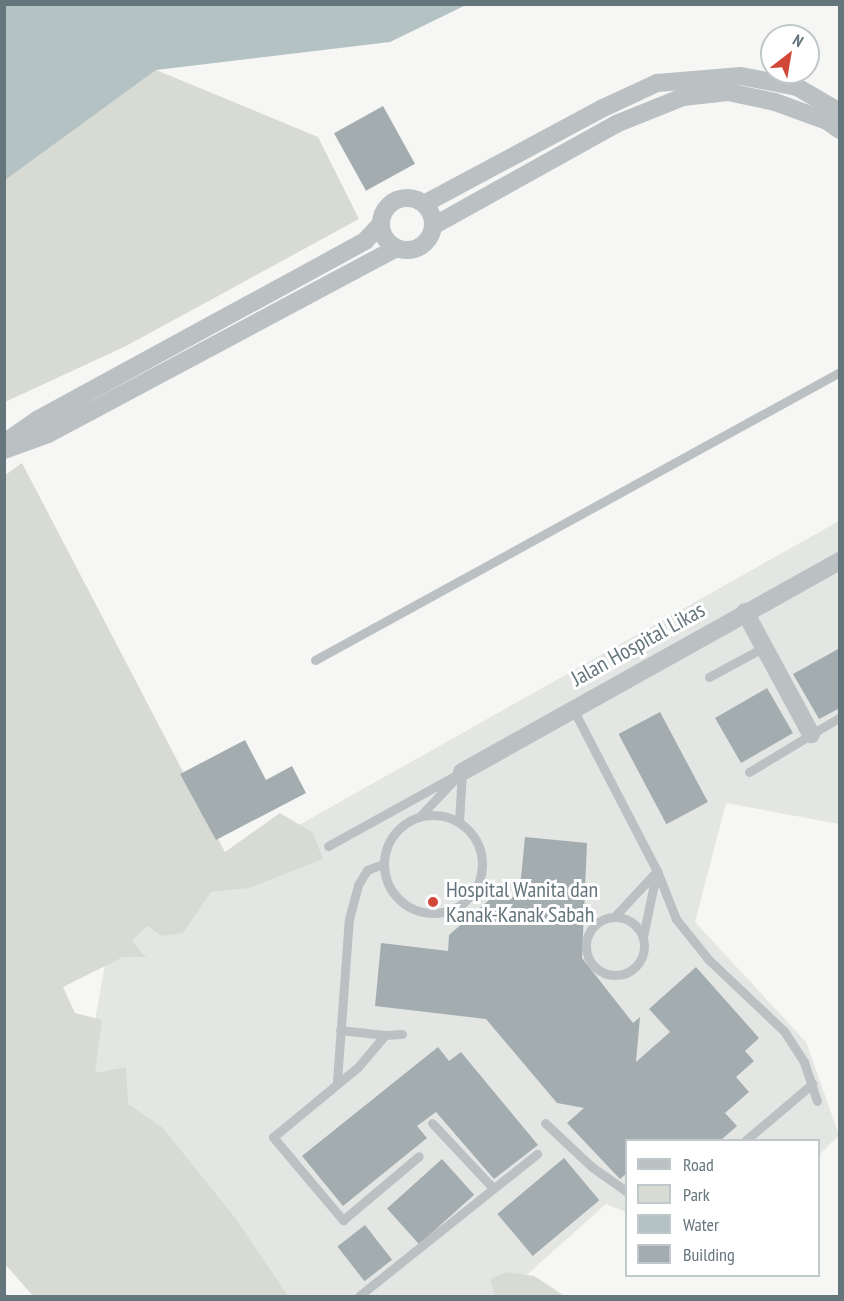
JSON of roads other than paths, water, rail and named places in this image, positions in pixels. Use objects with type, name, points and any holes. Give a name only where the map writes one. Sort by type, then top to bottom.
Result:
[{"type":"street","points":[[4,443],[37,420],[365,241],[381,224],[386,208],[400,199],[424,204],[601,109],[657,83],[741,76],[797,87],[840,112]]},
{"type":"street","points":[[4,450],[48,434],[397,248],[420,246],[433,226],[616,124],[684,97],[728,92],[775,102],[827,121],[840,130]]},
{"type":"street","points":[[424,204],[433,226]]},
{"type":"street","points":[[381,224],[385,238],[397,248]]},
{"type":"street","name":"Jalan Hospital Likas","points":[[462,772],[572,708],[840,561]]},
{"type":"street","points":[[745,612],[811,734]]},
{"type":"lane","points":[[315,660],[840,372]]},
{"type":"lane","points":[[709,677],[764,647]]},
{"type":"lane","points":[[572,708],[657,871],[676,919],[708,959],[784,1031],[812,1084],[817,1101]]},
{"type":"lane","points":[[749,772],[840,717]]},
{"type":"lane","points":[[422,815],[440,814],[459,822],[479,846],[483,864],[473,894],[463,904],[435,913],[415,910],[392,891],[383,864],[393,834],[422,815],[462,772]]},
{"type":"lane","points":[[459,822],[462,772]]},
{"type":"lane","points":[[328,846],[462,772]]},
{"type":"lane","points":[[337,1081],[349,919],[358,885],[367,870],[383,864]]},
{"type":"lane","points":[[657,871],[652,908],[643,937],[643,956],[638,966],[621,975],[603,973],[590,960],[587,937],[599,921],[615,916],[657,871]]},
{"type":"lane","points":[[615,916],[627,919],[643,937]]},
{"type":"lane","points":[[340,1030],[385,1035],[402,1034]]},
{"type":"lane","points":[[385,1035],[358,1067],[337,1081],[273,1137],[343,1220],[419,1156]]},
{"type":"lane","points":[[747,1139],[812,1084]]},
{"type":"lane","points":[[432,1123],[492,1187]]},
{"type":"lane","points":[[545,1123],[592,1167],[625,1190]]},
{"type":"lane","points":[[359,1296],[492,1187],[537,1154]]},
{"type":"water","points":[[5,4],[466,5],[390,42],[156,70],[5,180]]},
{"type":"place","name":"Hospital Wanita dan Kanak-Kanak Sabah","points":[[433,902]]}]
